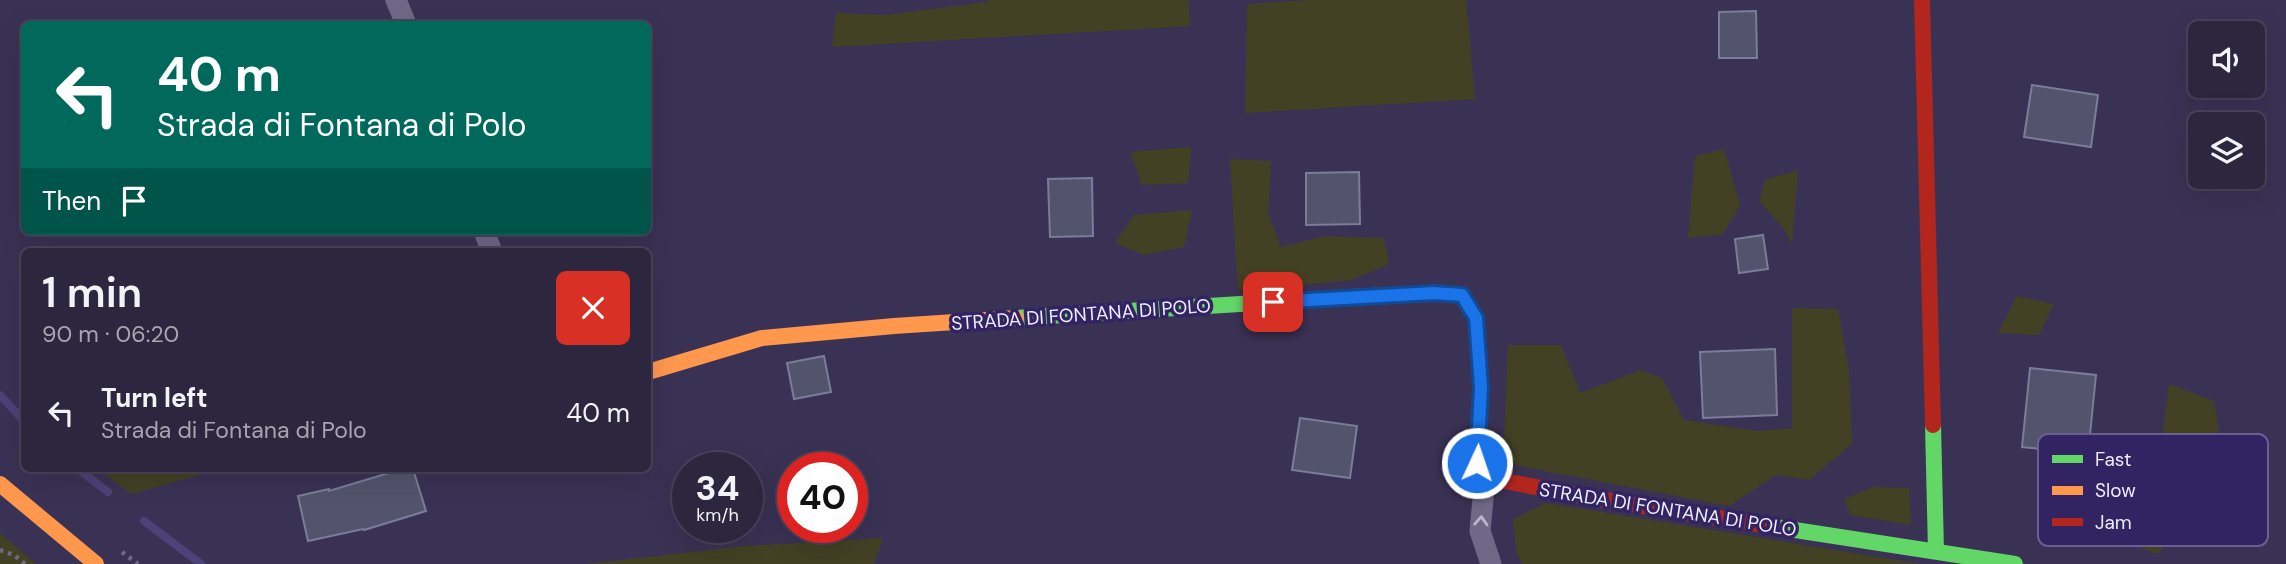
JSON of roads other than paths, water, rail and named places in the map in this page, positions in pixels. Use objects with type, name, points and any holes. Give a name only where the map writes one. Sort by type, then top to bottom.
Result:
[{"type":"street","points":[[397,0],[405,21]]},
{"type":"street","points":[[1922,0],[1936,551]]},
{"type":"street","name":"STRADA DI FONTANA DI POLO","points":[[651,371],[762,338],[894,326],[1354,297],[1434,293],[1462,295],[1476,318],[1481,388],[1477,463],[1485,477],[1612,501],[2015,564]]},
{"type":"street","points":[[1485,477],[1480,531],[1491,564]]},
{"type":"street","points":[[0,484],[96,564]]},
{"type":"waterway","points":[[0,395],[21,418]]},
{"type":"waterway","points":[[82,472],[108,492]]},
{"type":"waterway","points":[[144,521],[201,564]]}]
